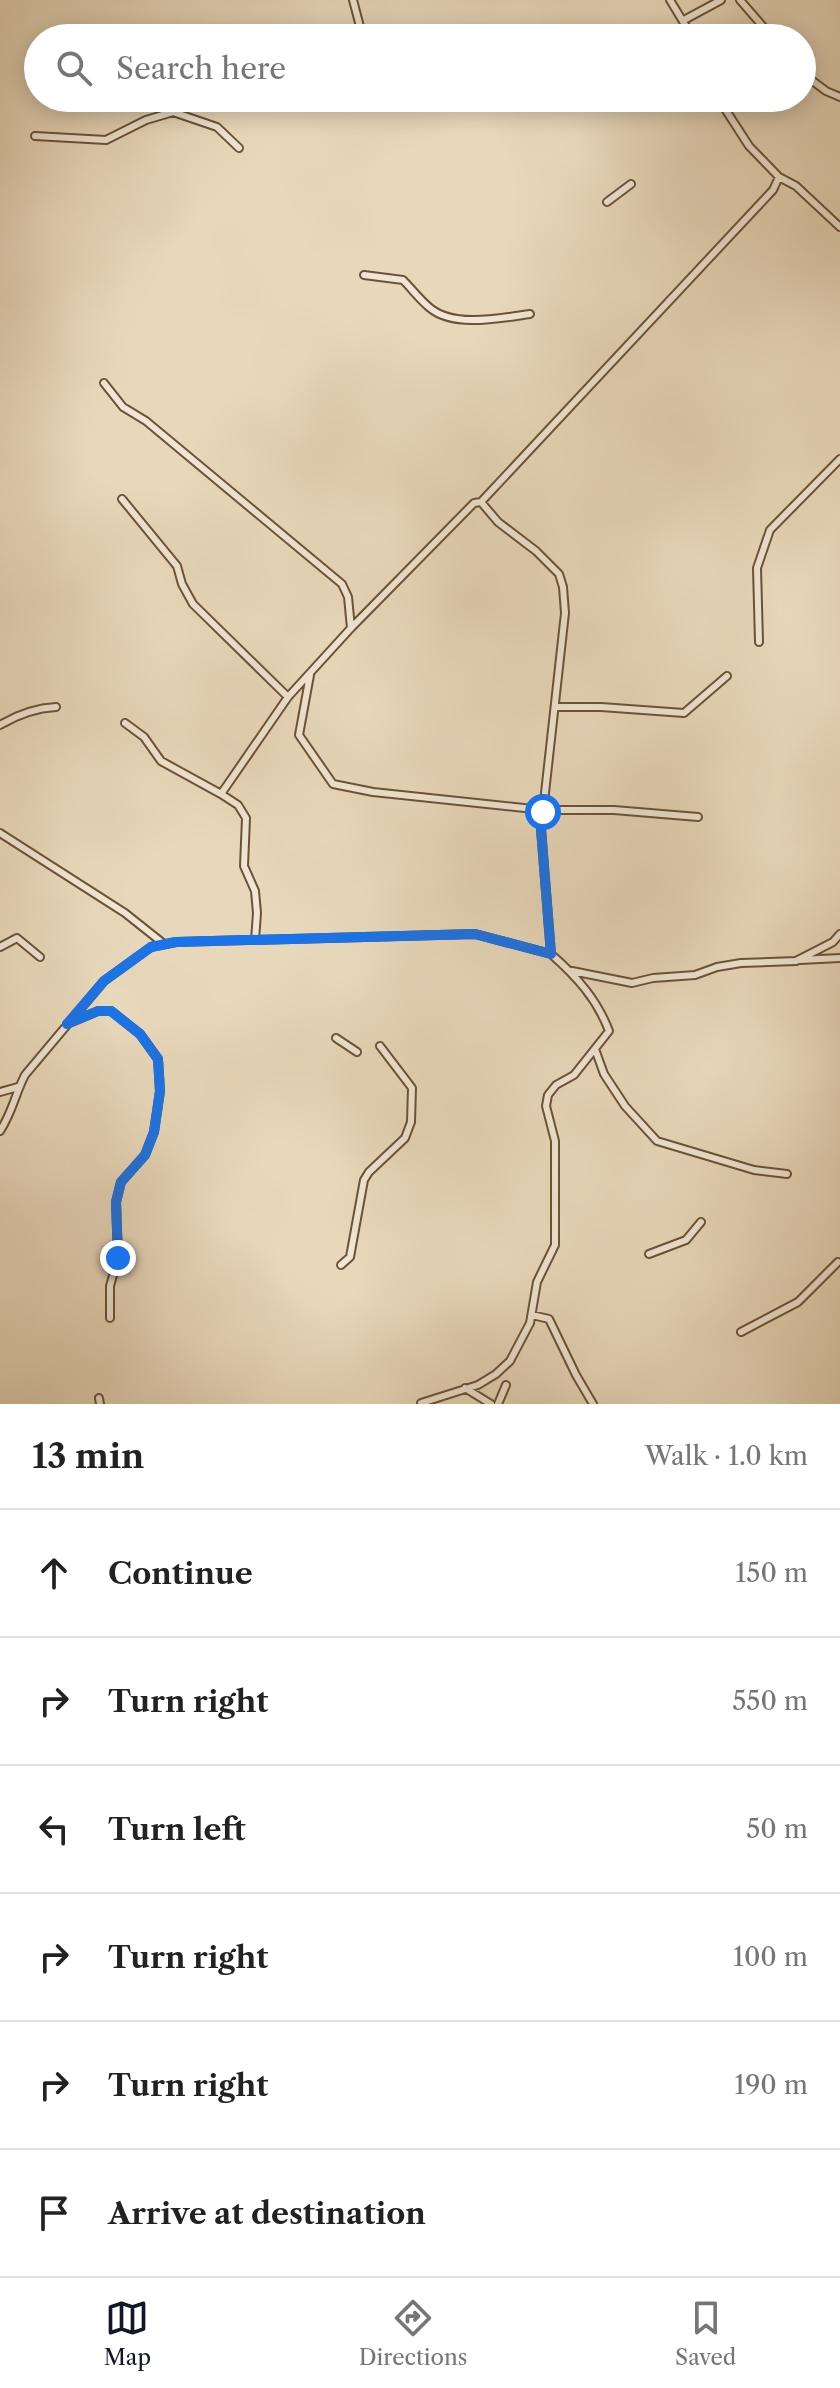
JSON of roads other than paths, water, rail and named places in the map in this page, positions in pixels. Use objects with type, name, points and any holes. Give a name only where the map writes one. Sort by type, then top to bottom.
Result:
[{"type":"street","points":[[353,0],[359,24]]},
{"type":"street","points":[[670,0],[686,24]]},
{"type":"street","points":[[684,20],[721,0]]},
{"type":"street","points":[[740,0],[761,24]]},
{"type":"street","points":[[816,84],[840,97]]},
{"type":"street","points":[[35,136],[106,140],[146,120],[173,112],[217,127],[239,148]]},
{"type":"street","points":[[727,112],[749,146],[779,177],[796,186],[840,227]]},
{"type":"street","points":[[221,794],[288,697],[474,503],[481,502],[613,356],[773,190],[779,177]]},
{"type":"street","points":[[607,202],[631,184]]},
{"type":"street","points":[[364,275],[403,280],[431,309],[444,315],[480,320],[530,314]]},
{"type":"street","points":[[104,383],[123,407],[146,421],[342,584],[348,597],[351,628]]},
{"type":"street","points":[[759,642],[757,568],[770,530],[840,459]]},
{"type":"street","points":[[122,499],[177,566],[193,604],[288,697]]},
{"type":"street","points":[[481,502],[498,522],[536,551],[559,574],[563,587],[565,613],[541,829],[551,954]]},
{"type":"street","points":[[310,675],[299,735],[333,784],[373,792],[543,810],[614,810],[698,817]]},
{"type":"street","points":[[556,707],[684,713],[727,676]]},
{"type":"street","points":[[0,725],[14,716],[43,707],[56,707]]},
{"type":"street","points":[[125,723],[144,737],[161,761],[238,805],[246,818],[244,866],[255,891],[255,940]]},
{"type":"street","points":[[0,833],[125,913],[164,944]]},
{"type":"street","points":[[0,1131],[11,1116],[18,1087],[25,1075],[104,981],[151,947],[176,942],[475,934],[551,954],[571,971],[594,1000],[609,1031],[574,1075],[552,1089],[546,1101],[555,1141],[555,1245],[537,1282],[532,1315],[510,1361],[496,1374],[421,1403]]},
{"type":"street","points":[[796,961],[833,942],[840,934]]},
{"type":"street","points":[[0,947],[17,938],[40,957]]},
{"type":"street","points":[[571,971],[632,983],[695,975],[741,963],[840,956],[833,942]]},
{"type":"street","points":[[67,1024],[98,1011],[111,1011],[140,1034],[158,1059],[160,1091],[154,1132],[145,1155],[121,1182],[116,1202],[118,1258],[110,1286],[110,1318]]},
{"type":"street","points":[[336,1038],[357,1052]]},
{"type":"street","points":[[341,1265],[350,1257],[364,1180],[405,1138],[411,1122],[412,1088],[380,1046]]},
{"type":"street","points":[[595,1049],[604,1074],[625,1106],[657,1141],[754,1170],[787,1174]]},
{"type":"street","points":[[0,1092],[18,1087]]},
{"type":"street","points":[[649,1254],[686,1240],[701,1222]]},
{"type":"street","points":[[741,1332],[798,1302],[838,1262]]},
{"type":"street","points":[[532,1315],[549,1319],[593,1404]]},
{"type":"street","points":[[498,1404],[506,1385]]},
{"type":"street","points":[[465,1388],[491,1404]]}]
